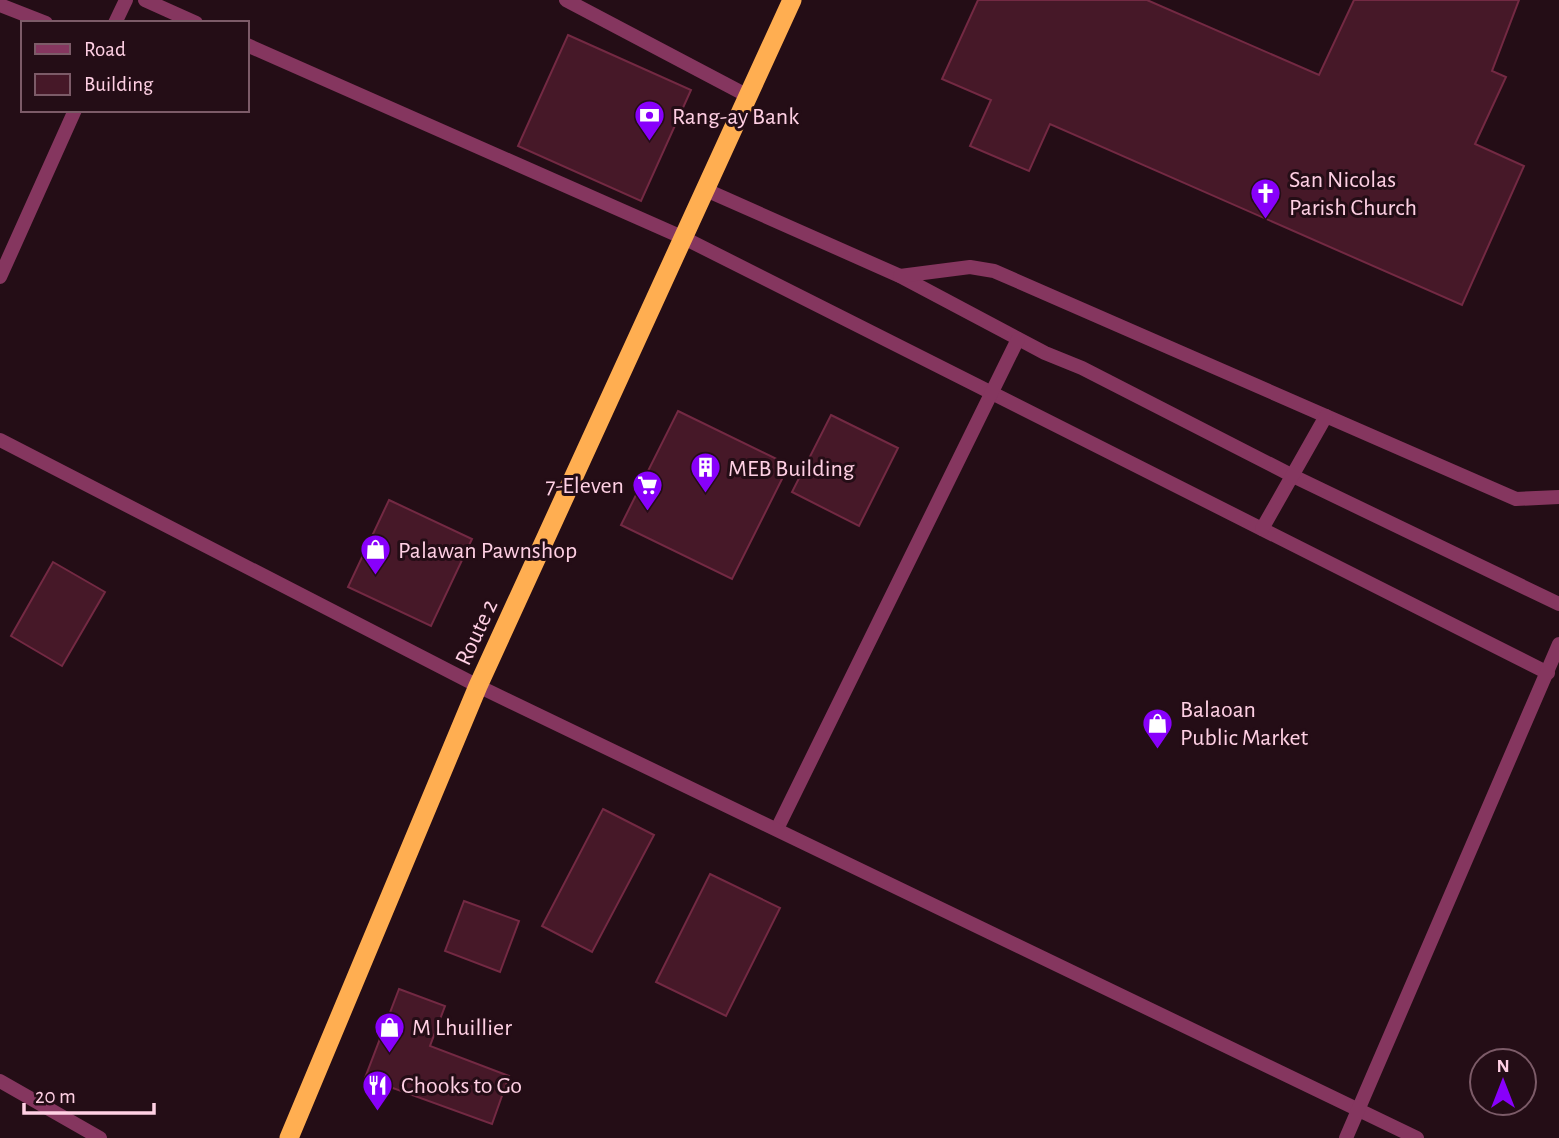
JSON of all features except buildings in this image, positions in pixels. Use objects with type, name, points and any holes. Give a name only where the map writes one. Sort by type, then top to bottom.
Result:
[{"type":"highway","name":"Route 2","points":[[289,1138],[478,686],[792,0]]},
{"type":"street","points":[[116,21],[126,0]]},
{"type":"street","points":[[145,0],[192,21]]},
{"type":"street","points":[[566,0],[748,96]]},
{"type":"street","points":[[0,5],[41,21]]},
{"type":"street","points":[[248,45],[684,238],[1548,673]]},
{"type":"street","points":[[0,277],[74,112]]},
{"type":"street","points":[[706,190],[901,276],[1018,339],[1082,368],[1293,476],[1559,604]]},
{"type":"street","points":[[901,276],[970,267],[994,271],[1516,499],[1559,496]]},
{"type":"street","points":[[777,829],[1018,339]]},
{"type":"street","points":[[1262,529],[1326,416]]},
{"type":"street","points":[[0,440],[478,686],[1417,1138]]},
{"type":"street","points":[[1346,1138],[1559,644]]},
{"type":"street","points":[[0,1081],[100,1138]]},
{"type":"place","name":"Rang-ay Bank","points":[[649,143]]},
{"type":"place","name":"San Nicolas Parish Church","points":[[1266,220]]},
{"type":"place","name":"MEB Building","points":[[705,495]]},
{"type":"place","name":"7-Eleven","points":[[647,512]]},
{"type":"place","name":"Palawan Pawnshop","points":[[375,577]]},
{"type":"place","name":"Balaoan Public Market","points":[[1157,750]]},
{"type":"place","name":"M Lhuillier","points":[[389,1054]]},
{"type":"place","name":"Chooks to Go","points":[[378,1112]]}]
